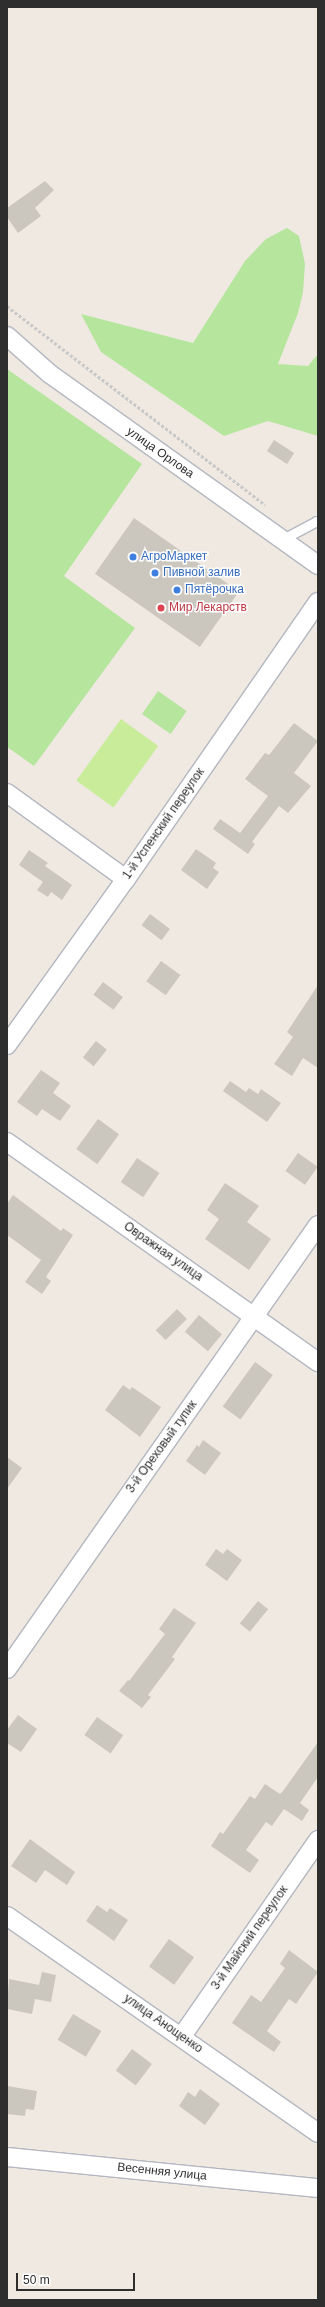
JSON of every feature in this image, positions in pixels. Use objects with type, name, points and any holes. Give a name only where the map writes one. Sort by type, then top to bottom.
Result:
[{"type":"street","name":"улица Орлова","points":[[7,336],[50,374],[318,565]]},
{"type":"street","name":"1-й Успенский переулок","points":[[7,1045],[126,879],[318,602]]},
{"type":"street","points":[[7,793],[126,879]]},
{"type":"street","name":"Овражная улица","points":[[7,1142],[318,1362]]},
{"type":"street","name":"3-й Ореховый тупик","points":[[7,1669],[75,1569],[255,1317],[318,1224]]},
{"type":"street","name":"3-й Майский переулок","points":[[182,2036],[318,1840]]},
{"type":"street","name":"улица Анощенко","points":[[7,1916],[182,2036],[318,2133]]},
{"type":"street","name":"Весенняя улица","points":[[7,2157],[318,2188]]},
{"type":"lane","points":[[281,540],[316,521],[318,522]]},
{"type":"path","points":[[7,306],[268,507]]},
{"type":"green space","points":[[287,228],[299,236],[305,264],[303,292],[298,313],[278,364],[308,366],[318,354],[318,436],[268,421],[224,436],[101,352],[81,314],[193,343],[245,261],[266,239]]},
{"type":"green space","points":[[7,369],[142,464],[64,576],[135,628],[34,766],[7,747]]},
{"type":"green space","points":[[158,691],[187,711],[171,734],[142,714]]},
{"type":"green space","points":[[121,719],[158,746],[114,808],[76,780]]},
{"type":"building","points":[[45,181],[54,190],[35,208],[41,216],[18,233],[7,217],[7,208]]},
{"type":"building","points":[[274,440],[294,453],[287,464],[267,451]]},
{"type":"building","points":[[134,518],[239,591],[200,647],[95,574]]},
{"type":"building","points":[[294,723],[318,741],[294,773],[311,786],[288,813],[279,806],[252,842],[255,844],[248,854],[213,829],[220,819],[240,833],[268,796],[245,779],[265,753],[269,755]]},
{"type":"building","points":[[196,849],[216,863],[213,868],[219,872],[207,889],[181,870]]},
{"type":"building","points":[[29,850],[48,863],[45,866],[72,885],[62,900],[51,892],[48,897],[37,890],[43,882],[19,865]]},
{"type":"building","points":[[150,914],[170,929],[162,940],[142,925]]},
{"type":"building","points":[[161,961],[180,975],[166,995],[146,981]]},
{"type":"building","points":[[103,982],[123,997],[113,1010],[93,995]]},
{"type":"building","points":[[318,985],[318,1068],[303,1058],[292,1076],[274,1064],[293,1037],[287,1032]]},
{"type":"building","points":[[96,1041],[107,1050],[94,1066],[83,1057]]},
{"type":"building","points":[[41,1070],[60,1083],[53,1093],[71,1106],[60,1121],[42,1109],[37,1116],[17,1102]]},
{"type":"building","points":[[230,1081],[246,1092],[249,1088],[258,1094],[261,1089],[281,1103],[267,1122],[223,1091]]},
{"type":"building","points":[[98,1119],[119,1134],[97,1164],[76,1149]]},
{"type":"building","points":[[298,1153],[318,1167],[305,1185],[285,1171]]},
{"type":"building","points":[[137,1158],[159,1173],[143,1197],[121,1182]]},
{"type":"building","points":[[225,1183],[259,1206],[247,1222],[271,1239],[249,1270],[205,1239],[219,1219],[207,1210]]},
{"type":"building","points":[[13,1195],[61,1231],[63,1228],[73,1235],[46,1277],[51,1281],[42,1294],[25,1282],[41,1260],[7,1235],[7,1204]]},
{"type":"building","points":[[177,1309],[187,1319],[166,1340],[156,1330]]},
{"type":"building","points":[[199,1315],[222,1334],[208,1351],[185,1332]]},
{"type":"building","points":[[255,1362],[273,1375],[240,1419],[223,1406]]},
{"type":"building","points":[[123,1385],[130,1390],[132,1387],[161,1407],[140,1437],[105,1410]]},
{"type":"building","points":[[203,1440],[221,1453],[205,1475],[186,1461],[197,1445],[199,1447]]},
{"type":"building","points":[[7,1457],[22,1468],[7,1489]]},
{"type":"building","points":[[216,1549],[223,1554],[227,1549],[242,1560],[227,1581],[205,1565]]},
{"type":"building","points":[[258,1601],[268,1609],[250,1632],[240,1624]]},
{"type":"building","points":[[174,1608],[196,1623],[172,1657],[175,1659],[148,1695],[151,1697],[142,1708],[119,1691],[128,1680],[129,1681],[165,1634],[159,1629]]},
{"type":"building","points":[[18,1715],[37,1729],[21,1752],[7,1743],[7,1730]]},
{"type":"building","points":[[97,1717],[123,1735],[111,1753],[84,1735]]},
{"type":"building","points":[[318,1742],[318,1777],[300,1803],[309,1810],[302,1821],[284,1809],[272,1826],[266,1822],[246,1850],[259,1860],[250,1873],[211,1846],[220,1832],[223,1834],[250,1796],[255,1799],[265,1784],[280,1794]]},
{"type":"building","points":[[30,1839],[75,1872],[67,1885],[45,1870],[36,1883],[11,1866]]},
{"type":"building","points":[[97,1905],[107,1912],[110,1908],[128,1920],[114,1941],[86,1921]]},
{"type":"building","points":[[169,1939],[194,1957],[174,1985],[149,1967]]},
{"type":"building","points":[[289,1950],[318,1972],[296,2004],[289,1999],[267,2031],[281,2042],[274,2052],[232,2023],[251,1995],[261,2002],[285,1968],[280,1964]]},
{"type":"building","points":[[42,1972],[56,1975],[51,2002],[35,1999],[32,2014],[7,2009],[9,1979],[39,1985]]},
{"type":"building","points":[[73,2014],[101,2031],[86,2057],[58,2040]]},
{"type":"building","points":[[132,2049],[152,2064],[136,2086],[116,2071]]},
{"type":"building","points":[[7,2086],[37,2091],[34,2110],[26,2109],[25,2116],[7,2114]]},
{"type":"building","points":[[200,2089],[220,2104],[205,2125],[179,2106],[188,2092],[195,2097]]},
{"type":"place","name":"АгроМаркет","points":[[133,557]]},
{"type":"place","name":"Пивной залив","points":[[155,573]]},
{"type":"place","name":"Пятёрочка","points":[[177,590]]},
{"type":"place","name":"Мир Лекарств","points":[[161,608]]}]
